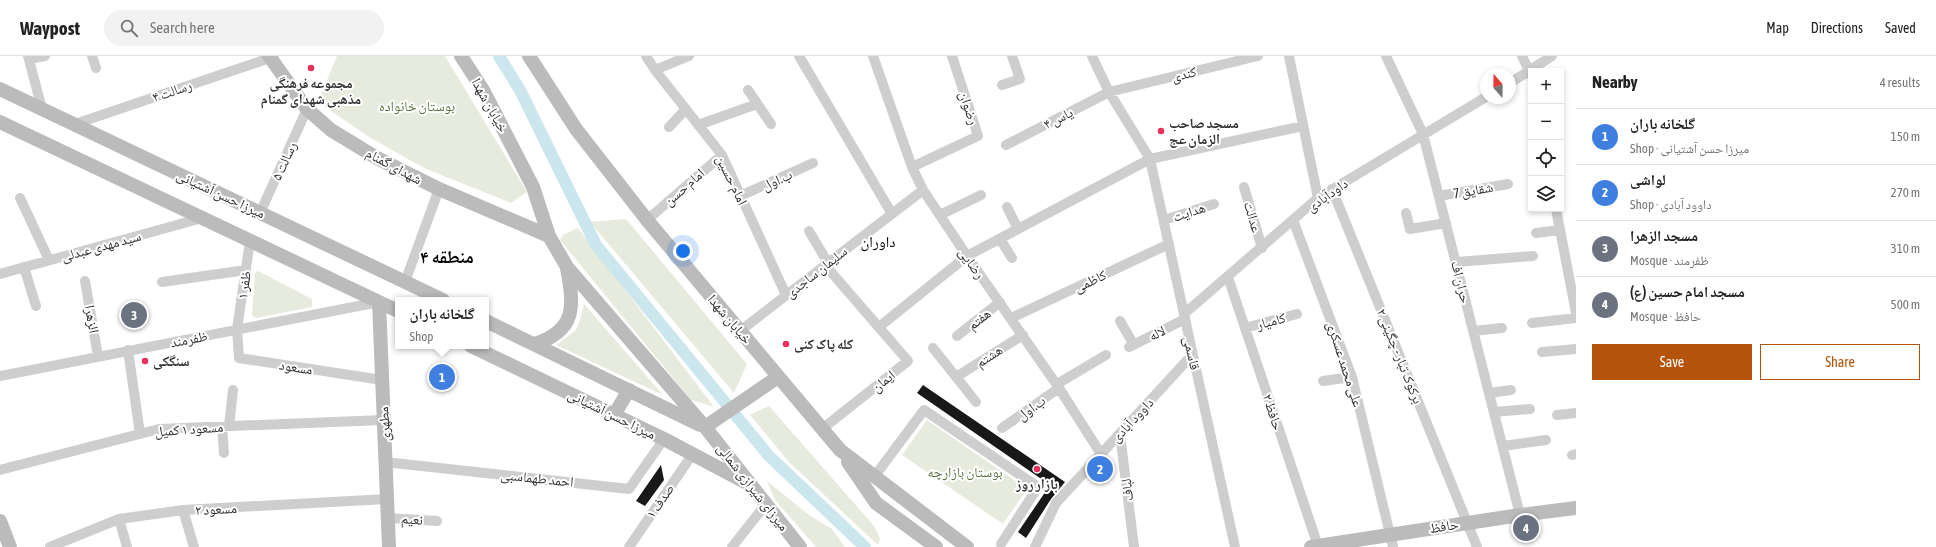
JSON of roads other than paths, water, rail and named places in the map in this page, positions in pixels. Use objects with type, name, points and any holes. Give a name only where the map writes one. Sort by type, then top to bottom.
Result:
[{"type":"main road","name":"خیابان شهدا","points":[[461,56],[483,90],[533,187],[549,236],[567,267],[705,428]]},
{"type":"main road","points":[[472,72],[473,62],[477,56]]},
{"type":"main road","name":"خیابان شهدا","points":[[530,56],[576,129],[647,220],[822,429],[869,482]]},
{"type":"main road","name":"شهدای گمنام","points":[[269,57],[307,109],[338,134],[377,158],[439,190],[549,236]]},
{"type":"main road","name":"میرزا حسن آشتیانی","points":[[0,89],[437,297]]},
{"type":"main road","points":[[0,122],[395,310]]},
{"type":"main road","points":[[535,344],[557,334],[565,326],[570,316],[572,305],[567,267]]},
{"type":"main road","name":"مطهری","points":[[379,302],[389,547]]},
{"type":"main road","name":"میرزا حسن آشتیانی","points":[[489,322],[705,428]]},
{"type":"main road","name":"میرزا حسن آشتیانی","points":[[477,349],[664,439],[751,485]]},
{"type":"main road","points":[[705,428],[717,418],[778,377]]},
{"type":"main road","points":[[614,415],[629,390]]},
{"type":"main road","name":"میرزای شیرازی شمالی","points":[[705,428],[800,547]]},
{"type":"main road","points":[[869,482],[876,503],[936,547]]},
{"type":"main road","points":[[869,482],[967,547]]},
{"type":"main road","name":"حافظ","points":[[1315,546],[1392,541],[1467,523],[1576,508]]},
{"type":"main road","points":[[0,521],[10,547]]},
{"type":"street","points":[[42,109],[28,58],[45,56]]},
{"type":"street","points":[[92,56],[96,68]]},
{"type":"street","name":"امام حسین","points":[[646,56],[655,70],[722,155],[786,296]]},
{"type":"street","points":[[655,70],[689,56]]},
{"type":"street","points":[[798,56],[892,214]]},
{"type":"street","name":"رضایی","points":[[873,56],[912,167],[923,190],[967,256],[1058,386],[1101,454]]},
{"type":"street","name":"رضوان","points":[[912,167],[978,136],[952,56]]},
{"type":"street","points":[[1002,85],[1020,79],[1012,56]]},
{"type":"street","name":"قاسمی","points":[[1092,56],[1110,92],[1150,159],[1235,547]]},
{"type":"street","name":"کندی","points":[[1110,92],[1258,56]]},
{"type":"street","points":[[1288,56],[1318,198]]},
{"type":"street","name":"حران اف","points":[[1386,56],[1424,134],[1520,515]]},
{"type":"street","points":[[1522,56],[1528,68]]},
{"type":"street","points":[[1537,68],[1552,56]]},
{"type":"street","name":"رسالت ۴","points":[[75,124],[269,57]]},
{"type":"street","points":[[1516,80],[1528,74]]},
{"type":"street","points":[[748,90],[771,124]]},
{"type":"street","name":"یاس ۴","points":[[1006,145],[1110,92]]},
{"type":"street","name":"داودآبادی","points":[[1185,317],[1318,198],[1480,101]]},
{"type":"street","points":[[698,125],[757,104]]},
{"type":"street","name":"رسالت ۵","points":[[260,213],[307,109]]},
{"type":"street","points":[[669,127],[686,109]]},
{"type":"street","points":[[878,327],[967,256],[1150,159],[1303,126]]},
{"type":"street","name":"امام حسن","points":[[647,220],[722,155]]},
{"type":"street","name":"ب.اول","points":[[740,196],[813,163]]},
{"type":"street","name":"شقایق 7","points":[[1439,196],[1508,184]]},
{"type":"street","name":"عدالت","points":[[1244,187],[1262,248]]},
{"type":"street","name":"برکوک تبار - چگینی ۲","points":[[1332,189],[1477,547]]},
{"type":"street","points":[[405,282],[439,190]]},
{"type":"street","name":"سلیمان ساجدی","points":[[740,331],[923,190]]},
{"type":"street","points":[[940,215],[981,195]]},
{"type":"street","points":[[20,198],[49,260]]},
{"type":"street","name":"هدایت","points":[[1164,220],[1214,204]]},
{"type":"street","points":[[1007,207],[1018,229]]},
{"type":"street","points":[[1557,212],[1576,312]]},
{"type":"street","points":[[1406,213],[1410,229],[1446,223]]},
{"type":"street","name":"سید مهدی عبدلی","points":[[0,274],[202,218]]},
{"type":"street","name":"علی محمد عسکری","points":[[1293,220],[1352,377],[1392,541]]},
{"type":"street","points":[[1536,233],[1560,230]]},
{"type":"street","name":"ایمان","points":[[809,231],[827,264],[878,327],[908,361],[822,429]]},
{"type":"street","points":[[1000,239],[1012,258]]},
{"type":"street","name":"ظفر ۱","points":[[237,329],[250,241]]},
{"type":"street","name":"کاظمی","points":[[1011,318],[1169,244]]},
{"type":"street","points":[[1456,262],[1533,256]]},
{"type":"street","points":[[24,267],[36,306]]},
{"type":"street","points":[[162,282],[246,270]]},
{"type":"street","name":"حافظ ۲","points":[[1228,277],[1315,546]]},
{"type":"street","name":"الزهرا","points":[[85,282],[98,356]]},
{"type":"street","name":"ظفرمند","points":[[0,376],[379,302]]},
{"type":"street","name":"هفتم","points":[[957,336],[1000,302]]},
{"type":"street","name":"کامیار","points":[[1245,328],[1297,314]]},
{"type":"street","name":"لاله","points":[[1120,321],[1131,346],[1185,317]]},
{"type":"street","points":[[1532,323],[1576,318]]},
{"type":"street","points":[[1474,332],[1502,328]]},
{"type":"street","name":"مسعود","points":[[237,329],[239,358],[382,380]]},
{"type":"street","name":"هشتم","points":[[956,377],[1023,335]]},
{"type":"street","points":[[933,348],[976,402]]},
{"type":"street","points":[[1542,352],[1576,349]]},
{"type":"street","points":[[128,350],[140,434]]},
{"type":"street","name":"ب.اول","points":[[1002,428],[1058,386],[1106,355]]},
{"type":"street","name":"داوود آبادی","points":[[1035,547],[1056,503],[1192,355]]},
{"type":"street","points":[[1323,381],[1352,377]]},
{"type":"street","points":[[224,453],[225,427],[233,390]]},
{"type":"street","points":[[1489,393],[1511,390]]},
{"type":"street","points":[[1494,412],[1530,409]]},
{"type":"street","points":[[869,482],[924,410],[1038,487],[1001,544]]},
{"type":"street","points":[[1557,415],[1576,413]]},
{"type":"street","name":"مسعود ۱ کمیل","points":[[0,470],[159,429],[383,420]]},
{"type":"street","name":"لباف","points":[[1120,434],[1134,547]]},
{"type":"street","name":"احمد طهماسبی","points":[[385,462],[629,489],[664,439]]},
{"type":"street","points":[[1503,446],[1546,440]]},
{"type":"street","name":"صدف ۱","points":[[629,547],[692,455]]},
{"type":"street","name":"مسعود ۲","points":[[50,547],[119,519],[183,510],[387,499]]},
{"type":"street","points":[[732,547],[766,504]]},
{"type":"street","points":[[183,510],[194,547]]},
{"type":"street","name":"نعیم","points":[[388,518],[437,521]]},
{"type":"street","points":[[119,519],[127,547]]},
{"type":"waterway","points":[[499,56],[520,90],[596,245],[769,456],[865,547]]},
{"type":"place","name":"مجموعه فرهنگی مذهبی شهدای گمنام","points":[[311,68]]},
{"type":"place","name":"مسجد صاحب الزمان عج","points":[[1161,131]]},
{"type":"place","name":"مسجد الزهرا","points":[[134,315]]},
{"type":"place","name":"کله پاک کنی","points":[[786,344]]},
{"type":"place","name":"سنگکی","points":[[145,361]]},
{"type":"place","name":"گلخانه باران","points":[[442,377]]},
{"type":"place","name":"بازار روز","points":[[1037,469]]},
{"type":"place","name":"لواشی","points":[[1100,469]]},
{"type":"place","name":"مسجد امام حسین (ع)","points":[[1526,528]]},
{"type":"district","name":"داوران","points":[[878,241]]},
{"type":"district","name":"منطقه ۴","points":[[447,256]]},
{"type":"park label","name":"بوستان خانواده","points":[[417,106]]},
{"type":"park label","name":"بوستان بازارچه","points":[[965,472]]}]
